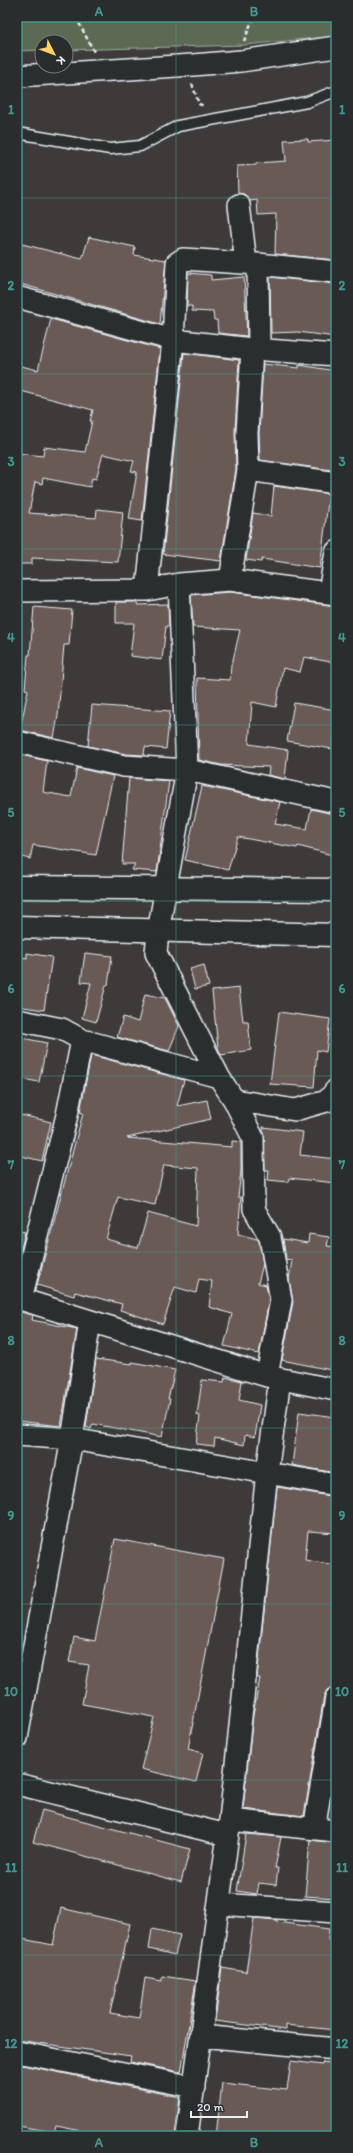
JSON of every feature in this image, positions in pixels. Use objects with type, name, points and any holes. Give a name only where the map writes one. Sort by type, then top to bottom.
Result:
[{"type":"main road","points":[[17,886],[336,890]]},
{"type":"main road","points":[[17,927],[158,932],[336,935]]},
{"type":"street","points":[[17,76],[241,61],[336,47]]},
{"type":"street","points":[[230,580],[248,470],[247,433],[255,349],[252,263],[240,205]]},
{"type":"street","points":[[147,590],[173,340],[177,263],[183,259],[252,263],[336,272]]},
{"type":"street","points":[[17,297],[173,340],[255,349],[336,355]]},
{"type":"street","points":[[248,470],[336,483]]},
{"type":"street","points":[[17,595],[147,590],[179,584],[230,580],[333,593],[336,552]]},
{"type":"street","points":[[179,584],[187,770],[165,888],[156,952],[219,1077],[234,1100],[253,1138],[254,1209],[270,1237],[281,1300],[267,1472],[228,1828],[187,2136]]},
{"type":"street","points":[[17,742],[124,766],[187,770],[336,802]]},
{"type":"street","points":[[17,1020],[62,1029],[82,1040],[219,1077]]},
{"type":"street","points":[[82,1040],[67,1115],[19,1298],[274,1377],[336,1390]]},
{"type":"street","points":[[234,1100],[295,1110],[326,1101],[336,1090]]},
{"type":"street","points":[[17,1738],[72,1439],[90,1321]]},
{"type":"street","points":[[17,1435],[72,1439],[336,1485]]},
{"type":"street","points":[[314,1829],[336,1698]]},
{"type":"street","points":[[17,1784],[228,1828],[314,1829],[336,1831]]},
{"type":"street","points":[[218,1904],[336,1912]]},
{"type":"street","points":[[201,2036],[336,2049]]},
{"type":"street","points":[[17,2052],[194,2086]]},
{"type":"lane","points":[[17,133],[110,149],[140,146],[178,126],[307,102],[336,91]]},
{"type":"path","points":[[76,17],[104,70]]},
{"type":"path","points":[[241,61],[240,48],[252,21],[256,17]]},
{"type":"path","points":[[193,65],[191,82],[199,104],[224,117]]},
{"type":"green space","points":[[17,17],[336,17],[336,36],[245,45],[74,50],[74,34],[34,34],[34,50],[17,51]]},
{"type":"building","points":[[308,139],[308,142],[336,140],[336,260],[275,254],[276,214],[258,215],[257,200],[250,201],[244,194],[238,193],[237,166],[286,161],[284,140]]},
{"type":"building","points":[[89,237],[135,247],[134,255],[166,260],[160,324],[17,283],[17,263],[22,244],[82,259]]},
{"type":"building","points":[[188,273],[211,275],[211,280],[244,277],[247,336],[218,333],[217,320],[214,320],[213,312],[192,311],[192,306],[187,306]]},
{"type":"building","points":[[270,277],[336,284],[336,337],[298,332],[271,333]]},
{"type":"building","points":[[51,319],[160,349],[142,521],[129,519],[137,472],[131,471],[134,461],[103,454],[96,479],[92,478],[90,487],[43,478],[42,484],[35,482],[29,513],[96,518],[97,509],[123,512],[118,562],[32,558],[32,564],[17,564],[17,453],[43,456],[44,447],[85,452],[92,421],[90,421],[93,410],[17,390],[17,365],[38,370]]},
{"type":"building","points":[[184,353],[239,360],[235,432],[236,469],[221,561],[163,554]]},
{"type":"building","points":[[263,364],[299,368],[299,365],[336,371],[336,444],[332,470],[260,460],[259,433]]},
{"type":"building","points":[[274,486],[329,494],[320,568],[262,559],[261,562],[246,560],[253,513],[271,516]]},
{"type":"building","points":[[230,592],[336,606],[336,663],[304,657],[300,672],[283,668],[276,707],[252,702],[249,744],[288,750],[285,779],[268,775],[269,767],[221,765],[199,760],[197,678],[230,680],[231,664],[240,630],[193,627],[191,595]]},
{"type":"building","points":[[116,602],[137,602],[137,605],[168,604],[169,626],[166,626],[162,660],[130,656],[134,623],[116,623]]},
{"type":"building","points":[[34,607],[72,610],[69,645],[64,645],[58,716],[54,738],[20,730],[28,690],[25,689],[28,655],[30,655]]},
{"type":"building","points":[[294,703],[336,710],[336,726],[332,749],[287,741]]},
{"type":"building","points":[[92,705],[170,711],[166,749],[145,747],[144,755],[126,754],[88,746]]},
{"type":"building","points":[[17,754],[47,761],[43,792],[71,797],[77,768],[113,776],[96,855],[33,845],[30,859],[17,856]]},
{"type":"building","points":[[129,778],[169,781],[157,872],[132,870],[135,864],[122,864]]},
{"type":"building","points":[[202,786],[280,802],[275,824],[307,829],[311,809],[333,814],[336,823],[336,856],[298,846],[297,848],[238,837],[228,870],[185,860]]},
{"type":"building","points":[[27,953],[52,957],[44,1010],[17,1006],[17,956],[27,958]]},
{"type":"building","points":[[85,953],[112,956],[108,985],[106,985],[96,1022],[82,1018],[91,983],[81,982]]},
{"type":"building","points":[[204,965],[209,986],[195,989],[190,969]]},
{"type":"building","points":[[239,988],[243,1021],[248,1021],[251,1050],[221,1055],[218,1048],[212,991]]},
{"type":"building","points":[[145,994],[165,998],[179,1026],[169,1051],[117,1037],[123,1017],[138,1022]]},
{"type":"building","points":[[279,1012],[330,1019],[326,1052],[317,1050],[314,1087],[270,1084]]},
{"type":"building","points":[[17,1037],[47,1043],[39,1082],[17,1078]]},
{"type":"building","points":[[91,1055],[184,1080],[177,1106],[207,1100],[211,1119],[127,1138],[232,1147],[232,1141],[241,1142],[241,1171],[238,1197],[241,1197],[238,1234],[257,1239],[259,1241],[263,1264],[258,1283],[266,1285],[269,1300],[259,1354],[224,1346],[232,1314],[209,1307],[212,1281],[199,1279],[196,1293],[175,1287],[163,1324],[120,1310],[122,1304],[75,1292],[74,1296],[37,1285],[83,1113],[80,1112]],"holes":[[[164,1165],[198,1168],[196,1226],[148,1213],[138,1248],[106,1239],[118,1197],[155,1205]]]},
{"type":"building","points":[[17,1114],[51,1122],[42,1161],[17,1155]]},
{"type":"building","points":[[263,1127],[303,1132],[300,1155],[336,1159],[336,1183],[289,1178],[288,1182],[268,1180],[269,1170],[265,1170]]},
{"type":"building","points":[[17,1230],[25,1232],[17,1266]]},
{"type":"building","points":[[309,1234],[329,1237],[327,1246],[336,1247],[336,1371],[282,1360],[293,1302],[289,1279],[292,1260],[286,1259],[283,1239],[308,1243]]},
{"type":"building","points":[[17,1311],[33,1315],[32,1320],[77,1329],[61,1426],[17,1421]]},
{"type":"building","points":[[96,1359],[132,1364],[132,1362],[175,1370],[168,1399],[170,1399],[162,1437],[93,1424],[91,1429],[86,1427]]},
{"type":"building","points":[[225,1377],[242,1381],[239,1400],[260,1405],[255,1437],[245,1435],[244,1445],[215,1438],[214,1446],[196,1444],[200,1416],[197,1415],[202,1380],[224,1382]]},
{"type":"building","points":[[299,1412],[336,1417],[336,1473],[292,1465]]},
{"type":"building","points":[[277,1487],[336,1497],[336,1533],[308,1531],[305,1560],[336,1565],[336,1679],[335,1686],[327,1690],[324,1696],[304,1816],[243,1809],[253,1715],[260,1678],[257,1678]]},
{"type":"building","points":[[115,1539],[224,1559],[188,1749],[203,1753],[196,1782],[141,1769],[154,1717],[82,1704],[89,1665],[69,1662],[74,1637],[95,1641]]},
{"type":"building","points":[[42,1810],[190,1849],[181,1882],[33,1842]]},
{"type":"building","points":[[246,1834],[281,1837],[275,1868],[278,1868],[276,1885],[259,1883],[257,1894],[237,1891]]},
{"type":"building","points":[[310,1840],[336,1843],[336,1898],[305,1896]]},
{"type":"building","points":[[61,1908],[130,1924],[110,2013],[139,2018],[145,1978],[162,1981],[162,1976],[196,1981],[181,2072],[130,2062],[131,2056],[17,2040],[17,1938],[53,1945]]},
{"type":"building","points":[[254,1918],[277,1920],[277,1922],[329,1929],[328,1940],[336,1941],[336,2030],[286,2025],[286,2030],[215,2021],[222,1968],[246,1972]]},
{"type":"building","points":[[152,1929],[180,1935],[175,1955],[149,1949]]},
{"type":"building","points":[[291,2061],[322,2065],[323,2062],[336,2064],[336,2136],[216,2136],[222,2083],[287,2090]]},
{"type":"building","points":[[17,2064],[180,2097],[175,2136],[87,2136],[87,2132],[56,2126],[54,2132],[17,2126]]}]
